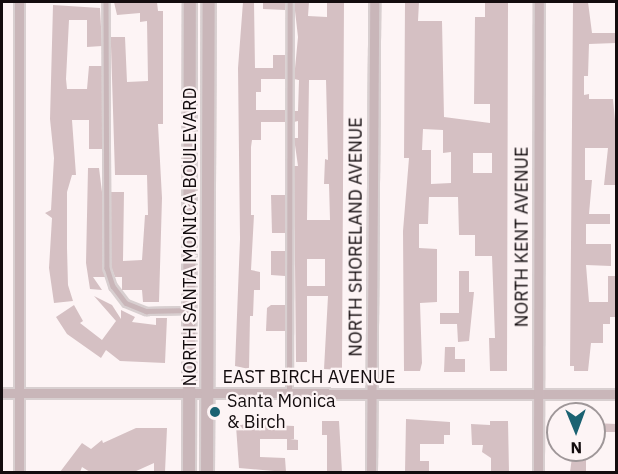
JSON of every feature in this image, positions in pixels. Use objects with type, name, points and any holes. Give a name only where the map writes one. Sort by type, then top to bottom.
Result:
[{"type":"street","points":[[19,2],[19,472]]},
{"type":"street","name":"NORTH SANTA MONICA BOULEVARD","points":[[189,472],[190,2]]},
{"type":"street","name":"NORTH SANTA MONICA BOULEVARD","points":[[207,472],[209,2]]},
{"type":"street","name":"NORTH SHORELAND AVENUE","points":[[371,472],[374,2]]},
{"type":"street","name":"NORTH KENT AVENUE","points":[[538,472],[539,2]]},
{"type":"street","name":"EAST BIRCH AVENUE","points":[[2,393],[616,394]]},
{"type":"lane","points":[[106,2],[107,268],[113,286],[126,303],[146,310],[189,310]]},
{"type":"lane","points":[[289,394],[290,2]]},
{"type":"building","points":[[114,2],[157,2],[158,11],[163,11],[163,124],[158,124],[162,198],[159,302],[143,302],[142,290],[122,290],[122,277],[115,277],[111,267],[111,192],[124,192],[123,261],[142,260],[145,215],[148,215],[147,175],[115,175],[111,46],[111,37],[125,37],[127,82],[148,81],[147,21],[140,22],[140,13],[117,15]]},
{"type":"building","points":[[243,2],[254,2],[255,68],[273,68],[273,55],[285,55],[285,79],[261,79],[261,92],[256,92],[256,110],[285,110],[285,122],[261,122],[261,140],[252,140],[251,215],[254,215],[251,270],[260,272],[260,290],[254,290],[253,316],[250,316],[249,369],[235,366],[240,239],[238,68]]},
{"type":"building","points":[[263,2],[286,2],[285,10],[263,9]]},
{"type":"building","points":[[294,2],[309,2],[308,16],[327,17],[327,2],[344,2],[342,370],[324,369],[328,296],[307,296],[307,362],[296,362],[294,166],[298,166],[294,138],[298,138],[298,121],[294,122],[294,111],[298,111],[299,80],[294,79],[298,37]],"holes":[[[309,80],[326,80],[328,160],[325,159],[324,184],[329,184],[330,220],[307,220]],[[307,259],[325,259],[325,286],[307,286]]]},
{"type":"building","points":[[405,2],[419,2],[418,21],[442,21],[444,117],[490,123],[490,104],[474,104],[475,17],[485,17],[485,2],[508,2],[507,371],[490,371],[489,338],[495,338],[492,256],[475,256],[475,235],[459,235],[458,197],[429,197],[428,224],[419,224],[419,248],[437,249],[437,302],[420,303],[422,363],[420,371],[404,371],[403,231],[409,158],[404,158]],"holes":[[[423,129],[443,130],[443,153],[451,152],[451,183],[431,184],[431,150],[422,150]],[[473,153],[492,153],[492,173],[473,173]]]},
{"type":"building","points":[[573,2],[588,2],[592,33],[616,33],[616,43],[589,44],[588,76],[584,76],[584,95],[589,94],[589,99],[613,99],[616,131],[616,185],[604,185],[608,148],[585,148],[585,180],[592,180],[589,214],[610,214],[610,224],[586,224],[586,244],[611,244],[611,266],[586,265],[589,302],[608,302],[608,276],[616,276],[616,317],[610,317],[610,324],[603,324],[603,343],[591,343],[588,371],[574,371],[574,366],[570,366]]},
{"type":"building","points":[[53,5],[100,8],[102,46],[87,47],[87,20],[69,20],[67,89],[87,89],[89,66],[102,66],[102,149],[89,149],[89,120],[72,120],[76,175],[72,175],[67,192],[67,248],[68,285],[73,301],[54,303],[49,268],[52,218],[45,213],[51,210],[54,158],[50,119]]},
{"type":"building","points":[[88,168],[99,168],[102,192],[105,277],[93,277],[102,290],[90,289],[86,263]]},
{"type":"building","points":[[271,195],[285,195],[285,233],[272,233]]},
{"type":"building","points":[[271,251],[285,251],[285,276],[271,275]]},
{"type":"building","points":[[459,271],[469,271],[469,292],[474,292],[469,341],[458,342],[457,324],[440,324],[440,313],[459,313]]},
{"type":"building","points":[[94,296],[112,305],[121,319],[121,310],[135,317],[132,322],[156,325],[156,318],[167,318],[165,363],[120,361],[106,350],[101,358],[67,334],[56,317],[74,305],[83,321],[80,323],[102,340],[116,321]]},
{"type":"building","points":[[271,305],[285,305],[285,331],[266,331],[267,308]]},
{"type":"building","points":[[445,347],[455,347],[455,359],[465,359],[465,372],[444,372]]},
{"type":"building","points":[[406,419],[450,422],[450,435],[444,435],[444,444],[420,444],[420,461],[429,461],[429,472],[405,472]]},
{"type":"building","points":[[322,421],[339,421],[342,472],[327,472],[327,435],[322,435]]},
{"type":"building","points":[[490,421],[508,421],[509,472],[491,472],[491,458],[482,452],[483,445],[472,445],[471,424],[490,425]]},
{"type":"building","points":[[246,424],[294,426],[294,439],[290,439],[298,440],[298,450],[287,450],[287,439],[260,439],[260,457],[285,458],[286,472],[239,468],[236,426]]},
{"type":"building","points":[[606,424],[616,424],[616,432],[606,432]]},
{"type":"building","points":[[136,428],[167,428],[165,472],[154,472],[154,463],[134,472],[90,472],[82,467],[80,472],[60,472],[82,443],[91,449],[102,440],[103,443]]},
{"type":"building","points":[[571,462],[586,462],[586,472],[570,472]]},
{"type":"place","name":"Santa Monica & Birch","points":[[215,412]]}]
